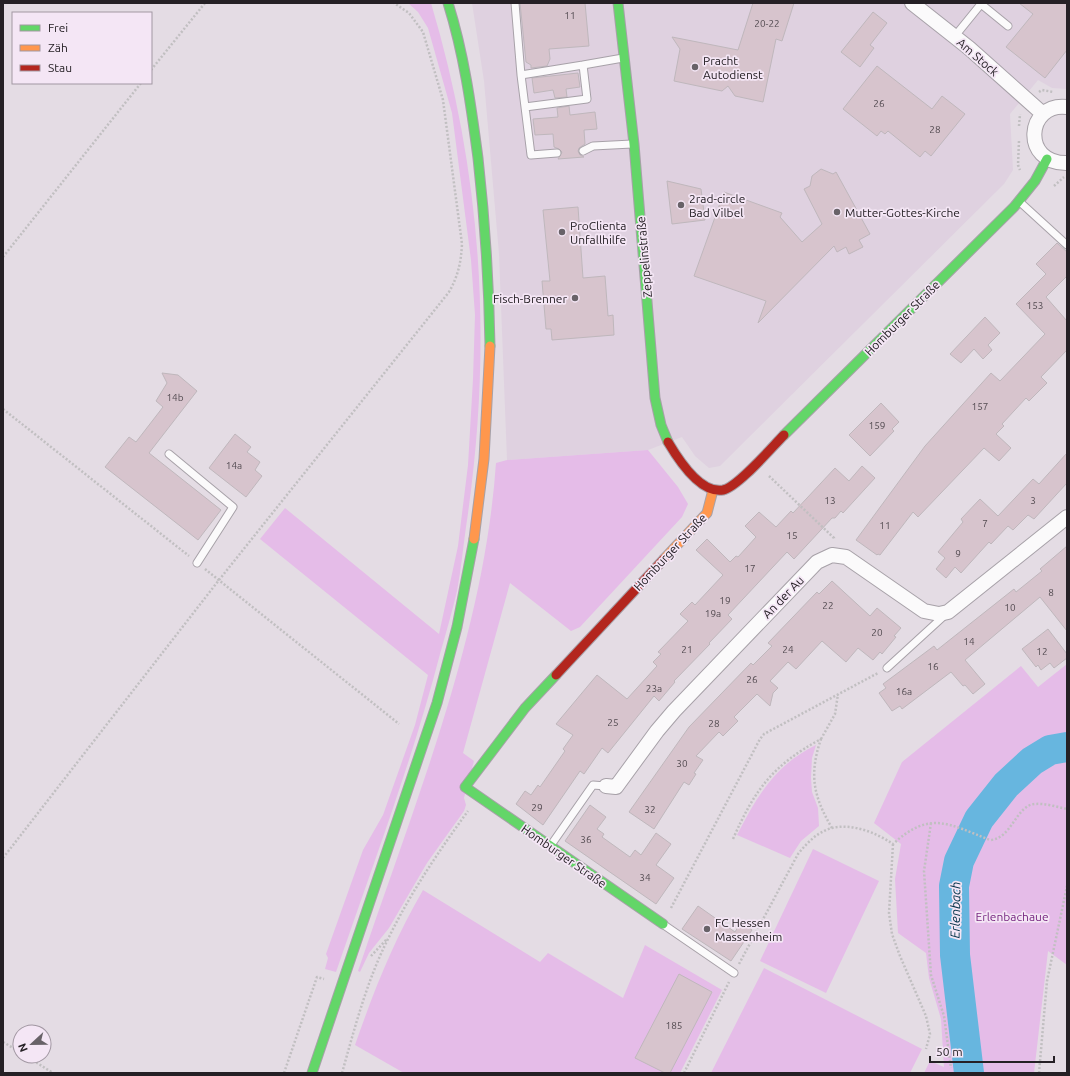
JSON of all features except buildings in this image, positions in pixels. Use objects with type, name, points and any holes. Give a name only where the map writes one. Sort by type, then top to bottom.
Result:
[{"type":"street","name":"Zeppelinstraße","points":[[618,3],[634,144],[655,398],[659,417],[671,448],[683,465],[700,482],[713,490]]},
{"type":"street","name":"Am Stock","points":[[912,3],[954,36],[1042,114]]},
{"type":"street","points":[[312,1073],[438,699],[458,621],[476,531],[482,489],[490,387],[488,253],[472,112],[465,69],[450,5]]},
{"type":"street","points":[[1067,107],[1051,109],[1042,114],[1035,127],[1034,140],[1040,153],[1047,159],[1058,163],[1067,163]]},
{"type":"street","name":"Homburger Straße","points":[[663,924],[478,797],[466,787],[525,708],[708,513],[713,490],[722,491],[733,486],[1019,202],[1035,181],[1047,159]]},
{"type":"street","points":[[832,555],[849,559],[924,611],[939,614],[948,612],[1067,517]]},
{"type":"street","name":"An der Au","points":[[606,786],[616,787],[674,711],[810,568],[832,555]]},
{"type":"lane","points":[[515,3],[521,75],[531,155],[557,153]]},
{"type":"lane","points":[[954,36],[981,4],[1008,26]]},
{"type":"lane","points":[[521,75],[624,58]]},
{"type":"lane","points":[[525,107],[587,99],[583,65]]},
{"type":"lane","points":[[583,151],[593,146],[634,144]]},
{"type":"lane","points":[[1019,202],[1067,245]]},
{"type":"lane","points":[[169,454],[232,507],[197,563]]},
{"type":"lane","points":[[887,668],[948,612]]},
{"type":"lane","name":"An der Au","points":[[550,846],[593,785],[606,786]]},
{"type":"lane","points":[[663,924],[734,973]]},
{"type":"path","points":[[152,69],[205,3]]},
{"type":"path","points":[[3,858],[219,580],[449,292],[457,278],[461,264],[462,244],[443,100],[423,32],[408,13],[394,3]]},
{"type":"path","points":[[3,257],[140,84]]},
{"type":"path","points":[[3,409],[399,724]]},
{"type":"path","points":[[756,463],[834,538],[832,555]]},
{"type":"path","points":[[663,924],[764,734],[887,668]]},
{"type":"path","points":[[832,828],[824,815],[814,787],[815,760],[821,738],[835,714],[838,693]]},
{"type":"path","points":[[733,839],[751,801],[776,768],[800,750],[821,738]]},
{"type":"path","points":[[342,1073],[362,1004],[388,937],[428,867],[478,797]]},
{"type":"path","points":[[926,1049],[930,1034],[926,1016],[892,934],[889,913],[893,844],[909,831],[931,823],[941,822],[953,825],[990,840],[997,840],[1006,833],[1026,807],[1035,804],[1067,809]]},
{"type":"path","points":[[931,823],[924,871],[931,975],[944,1016],[951,1068]]},
{"type":"path","points":[[684,1073],[734,973],[798,854],[811,839],[832,828],[849,827],[868,832],[886,839],[893,844]]},
{"type":"path","points":[[1039,1073],[1047,981],[1067,886]]},
{"type":"path","points":[[284,1073],[317,977]]},
{"type":"path","points":[[3,1042],[12,1047]]},
{"type":"path","points":[[39,1064],[53,1073]]},
{"type":"shaded area","points":[[472,3],[1067,3],[1067,89],[1052,88],[1038,80],[1010,114],[1013,170],[1004,184],[720,466],[709,468],[695,456],[682,437],[648,450],[507,460],[499,254],[484,81]]},
{"type":"green space","points":[[408,3],[431,3],[449,68],[462,133],[472,198],[478,263],[481,328],[479,394],[474,460],[457,591],[417,734],[336,972],[325,969],[328,958],[326,954],[363,850],[383,815],[415,725],[428,675],[260,539],[285,508],[439,634],[458,546],[468,465],[475,315],[471,260],[452,113],[428,28],[418,12]]},
{"type":"green space","points":[[648,450],[678,487],[688,504],[682,517],[580,627],[571,631],[510,583],[463,753],[474,761],[464,798],[466,805],[464,811],[427,863],[389,928],[369,953],[360,972],[358,971],[423,784],[462,657],[477,593],[489,528],[496,463],[507,460]]},
{"type":"green space","name":"Erlenbachaue","points":[[1067,664],[1067,965],[1048,951],[1034,1073],[924,1073],[930,1061],[944,1067],[941,1019],[929,978],[926,953],[898,933],[895,879],[901,844],[874,823],[902,762],[1021,666],[1038,687]]},
{"type":"green space","points":[[816,745],[812,758],[811,778],[812,792],[818,808],[819,826],[801,841],[790,858],[737,835],[752,807],[778,772],[789,762]]},
{"type":"green space","points":[[813,849],[879,881],[826,993],[760,961]]},
{"type":"green space","points":[[423,890],[540,962],[548,953],[623,998],[645,945],[722,990],[680,1073],[404,1073],[355,1045],[385,966],[412,909]]},
{"type":"green space","points":[[764,968],[922,1049],[910,1073],[711,1073]]},
{"type":"waterway","name":"Erlenbach","points":[[969,1073],[955,955],[954,886],[959,861],[979,819],[1006,785],[1032,761],[1050,750],[1067,747]]},
{"type":"traffic: fast","points":[[448,3],[463,60],[478,158],[483,205],[489,299],[490,346]]},
{"type":"traffic: fast","points":[[618,3],[634,144],[655,398],[661,425],[668,442]]},
{"type":"traffic: fast","points":[[784,435],[1014,207],[1035,181],[1047,159]]},
{"type":"traffic: fast","points":[[312,1073],[437,703],[457,627],[474,539]]},
{"type":"traffic: fast","points":[[556,675],[525,708],[465,787],[663,924]]},
{"type":"traffic: slow","points":[[474,539],[484,459],[490,346]]},
{"type":"traffic: slow","points":[[664,559],[707,513],[713,490]]},
{"type":"traffic: jam","points":[[668,442],[684,466],[698,481],[706,487],[714,490],[723,490],[737,482],[746,474],[784,435]]},
{"type":"traffic: jam","points":[[556,675],[664,559]]},
{"type":"place","name":"Pracht Autodienst","points":[[695,67]]},
{"type":"place","name":"2rad-circle Bad Vilbel","points":[[681,205]]},
{"type":"place","name":"Mutter-Gottes-Kirche","points":[[837,212]]},
{"type":"place","name":"ProClienta Unfallhilfe","points":[[562,232]]},
{"type":"place","name":"Fisch-Brenner","points":[[575,298]]},
{"type":"place","name":"FC Hessen Massenheim","points":[[707,929]]}]
